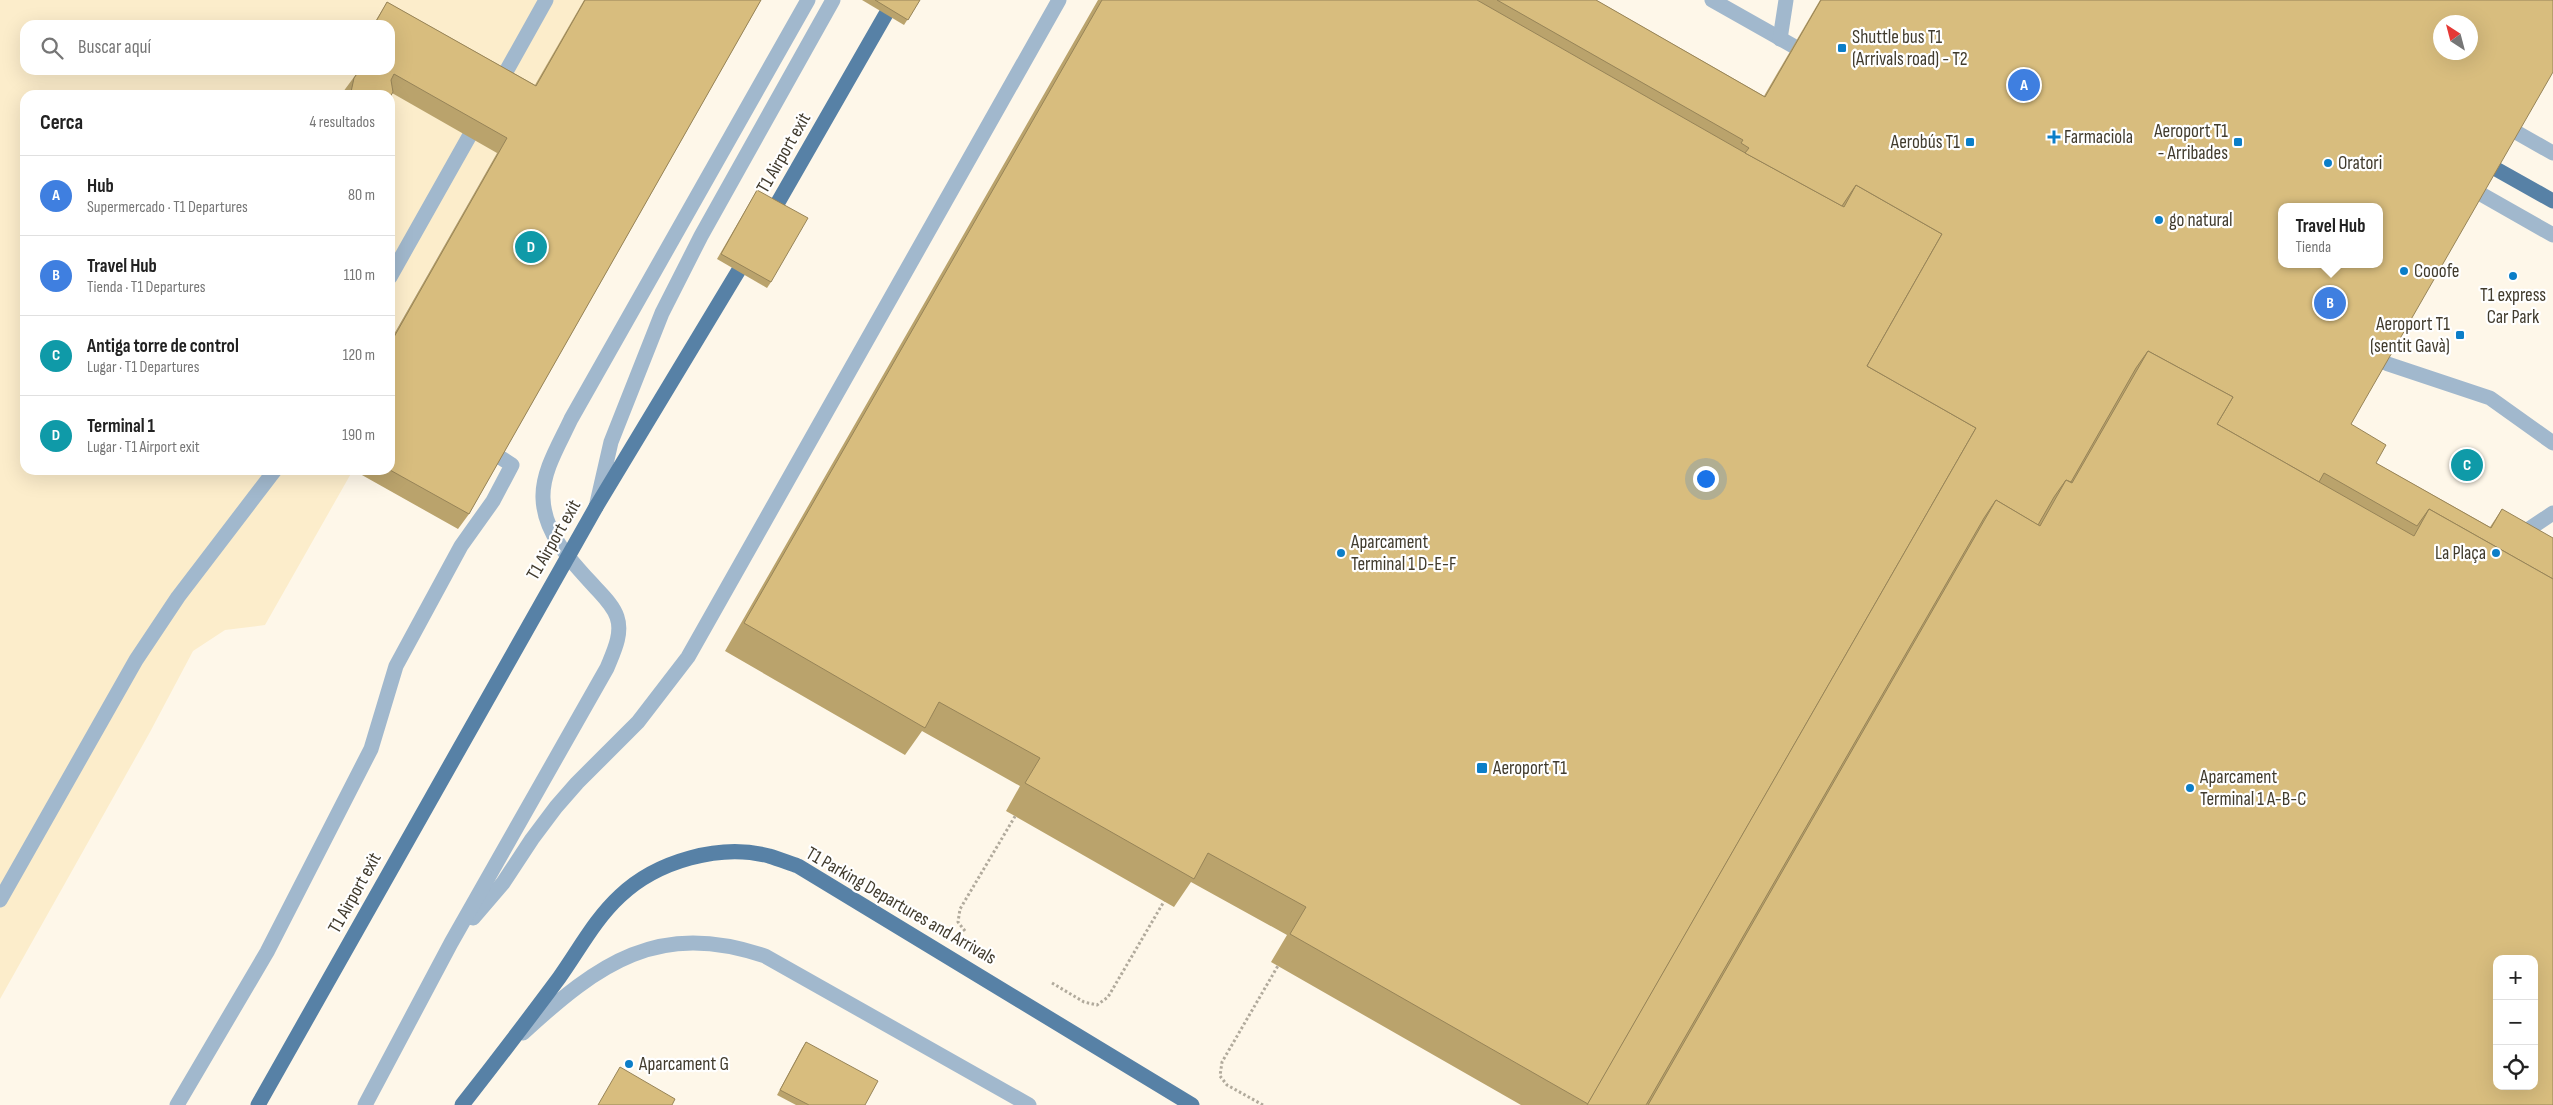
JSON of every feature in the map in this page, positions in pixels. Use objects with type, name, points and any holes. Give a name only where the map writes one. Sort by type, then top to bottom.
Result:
[{"type":"main road","name":"T1 Airport exit","points":[[764,228],[894,0]]},
{"type":"main road","points":[[2466,152],[2553,201]]},
{"type":"main road","name":"T1 Airport exit","points":[[258,1105],[596,507],[754,245]]},
{"type":"main road","name":"T1 Parking Departures and Arrivals","points":[[462,1105],[509,1046],[606,911],[636,882],[654,871],[697,856],[744,853],[768,856],[798,866],[1192,1105]]},
{"type":"lane","points":[[395,268],[546,0]]},
{"type":"lane","points":[[365,1105],[451,943],[607,668],[618,632],[617,617],[608,601],[566,555],[552,530],[543,498],[546,475],[571,419],[808,0]]},
{"type":"lane","points":[[596,507],[611,442],[662,312],[701,236],[833,0]]},
{"type":"lane","points":[[451,943],[503,883],[556,807],[577,783],[638,722],[688,657],[1059,0]]},
{"type":"lane","points":[[1712,0],[1828,65]]},
{"type":"lane","points":[[1780,39],[1786,0]]},
{"type":"lane","points":[[2484,114],[2553,153]]},
{"type":"lane","points":[[2453,177],[2553,235]]},
{"type":"lane","points":[[2354,346],[2388,364],[2490,398],[2553,442]]},
{"type":"lane","points":[[177,1105],[267,952],[371,748],[396,666],[461,546],[493,501],[512,465],[471,439]]},
{"type":"lane","points":[[0,900],[136,660],[178,597],[271,475]]},
{"type":"lane","points":[[2529,529],[2553,513]]},
{"type":"lane","points":[[509,1046],[583,981],[619,959],[642,950],[671,944],[703,942],[737,946],[765,956],[1029,1105]]},
{"type":"path","points":[[974,936],[958,922],[960,909],[1020,808]]},
{"type":"path","points":[[1050,982],[1084,1002],[1097,1005],[1108,997],[1169,893]]},
{"type":"path","points":[[1262,1105],[1227,1085],[1220,1076],[1222,1062],[1283,959]]},
{"type":"shaded area","points":[[0,0],[584,0],[395,331],[395,90],[20,90],[20,475],[350,475],[265,625],[225,630],[193,651],[150,732],[0,999]]},
{"type":"building","points":[[585,0],[761,0],[469,514],[395,473],[395,335],[507,138],[395,75],[395,20],[377,20],[387,2],[536,86]]},
{"type":"building","points":[[875,0],[920,0],[908,20]]},
{"type":"building","name":"Aparcament Terminal 1 D-E-F","points":[[1102,0],[1477,0],[1844,207],[1856,185],[1942,234],[1867,366],[1976,428],[1588,1104],[1290,934],[1306,907],[1208,853],[1194,879],[1025,783],[1040,758],[939,702],[925,728],[744,623]]},
{"type":"building","name":"La Plaça","points":[[1497,0],[1596,0],[1765,97],[1821,0],[2553,0],[2553,72],[2351,424],[2386,445],[2376,463],[2491,528],[2502,509],[2553,538],[2553,579],[2429,509],[2417,526],[2324,473],[2319,482],[2217,424],[2233,397],[2148,351],[2136,368],[2071,482],[2066,480],[2038,525],[1996,500],[1984,518],[1646,1105],[1587,1105],[1976,428],[1867,366],[1942,234],[1856,185],[1842,206],[1745,153],[1749,148],[1741,143],[1743,140]]},
{"type":"building","points":[[356,75],[394,75],[391,80],[393,90],[351,90]]},
{"type":"building","points":[[757,190],[808,218],[771,282],[721,254]]},
{"type":"building","name":"Aparcament Terminal 1 A-B-C","points":[[2148,351],[2233,397],[2217,424],[2414,536],[2429,509],[2553,579],[2553,1105],[1648,1105],[1996,500],[2040,526],[2066,480],[2072,483]]},
{"type":"building","points":[[806,1042],[878,1081],[865,1105],[809,1105],[780,1090]]},
{"type":"building","points":[[620,1067],[675,1099],[672,1105],[598,1105]]},
{"type":"place","name":"Shuttle bus T1 (Arrivals road) - T2","points":[[1842,48]]},
{"type":"place","name":"Hub","points":[[2024,85]]},
{"type":"place","name":"Farmaciola","points":[[2054,137]]},
{"type":"place","name":"Aerobús T1","points":[[1970,142]]},
{"type":"place","name":"Aeroport T1 - Arribades","points":[[2238,142]]},
{"type":"place","name":"Oratori","points":[[2328,163]]},
{"type":"place","name":"go natural","points":[[2159,220]]},
{"type":"place","name":"Terminal 1","points":[[531,247]]},
{"type":"place","name":"Cooofe","points":[[2404,271]]},
{"type":"place","name":"T1 express Car Park","points":[[2513,276]]},
{"type":"place","name":"Travel Hub","points":[[2330,303]]},
{"type":"place","name":"Aeroport T1 (sentit Gavà)","points":[[2460,335]]},
{"type":"place","name":"Antiga torre de control","points":[[2467,465]]},
{"type":"place","name":"Aparcament Terminal 1 D-E-F","points":[[1341,553]]},
{"type":"place","name":"La Plaça","points":[[2496,553]]},
{"type":"place","name":"Aeroport T1","points":[[1482,768]]},
{"type":"place","name":"Aparcament Terminal 1 A-B-C","points":[[2190,788]]},
{"type":"place","name":"Aparcament G","points":[[629,1064]]}]
